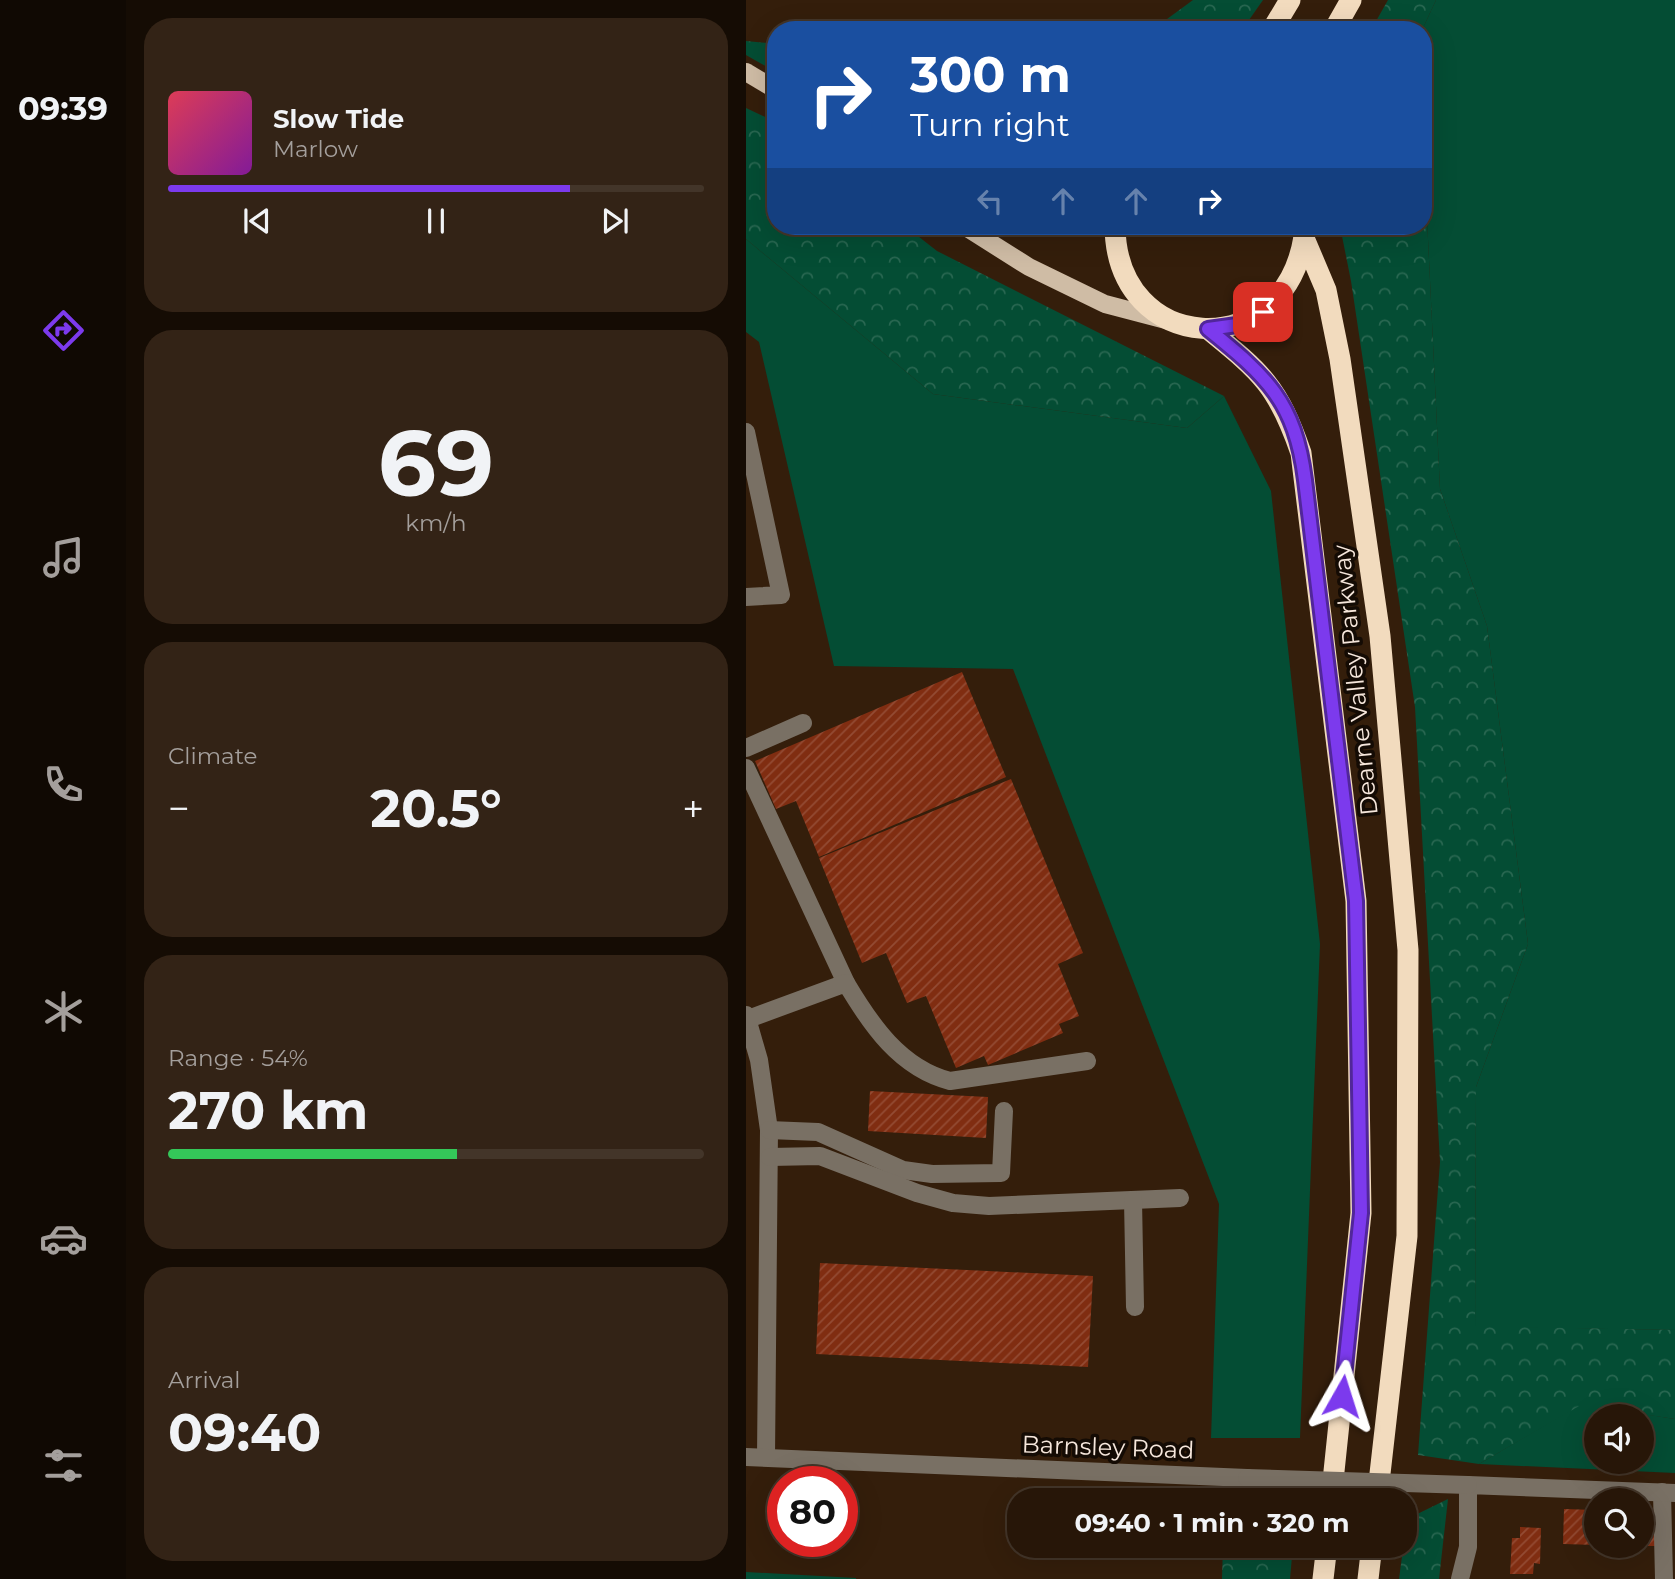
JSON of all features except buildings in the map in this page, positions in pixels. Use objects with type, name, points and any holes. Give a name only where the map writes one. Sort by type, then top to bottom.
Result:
[{"type":"highway","points":[[1277,21],[1290,0]]},
{"type":"highway","points":[[1339,21],[1352,0]]},
{"type":"highway","points":[[1115,235],[1115,251],[1127,282],[1147,307],[1176,323],[1208,329],[1237,325],[1263,312],[1284,292],[1298,267],[1303,235]]},
{"type":"highway","name":"Dearne Valley Parkway","points":[[1304,235],[1326,290],[1340,359],[1380,636],[1408,950],[1407,1237],[1378,1488]]},
{"type":"highway","name":"Dearne Valley Parkway","points":[[1208,329],[1260,372],[1287,411],[1301,453],[1356,901],[1361,1213],[1332,1488]]},
{"type":"highway","points":[[1323,1579],[1325,1558]]},
{"type":"highway","points":[[1368,1579],[1370,1558]]},
{"type":"main road","points":[[746,72],[767,85]]},
{"type":"main road","points":[[978,235],[1029,267],[1105,304],[1176,323]]},
{"type":"street","points":[[746,432],[781,595],[746,597]]},
{"type":"street","points":[[746,748],[803,723]]},
{"type":"street","points":[[746,768],[846,983],[867,1017],[906,1060],[936,1077],[950,1081],[1087,1061]]},
{"type":"street","points":[[766,1457],[769,1130],[753,1061],[747,1017],[846,983]]},
{"type":"street","points":[[769,1130],[818,1132],[903,1170],[932,1174],[1001,1173],[1004,1111]]},
{"type":"street","points":[[770,1157],[820,1156],[917,1193],[953,1203],[989,1206],[1180,1198]]},
{"type":"street","points":[[1133,1200],[1134,1307]]},
{"type":"street","name":"Barnsley Road","points":[[746,1457],[1669,1493]]},
{"type":"street","points":[[1460,1579],[1468,1547],[1468,1485]]},
{"type":"street","points":[[1664,1579],[1669,1493]]},
{"type":"green space","points":[[1193,0],[1263,0],[1248,21],[1164,21]]},
{"type":"green space","points":[[1388,0],[1436,0],[1426,21],[1376,21]]},
{"type":"green space","points":[[1436,0],[1675,0],[1675,1330],[1475,1327],[1476,1087],[1528,944],[1487,626],[1440,489],[1428,235],[1432,235],[1432,21],[1426,21]]},
{"type":"green space","points":[[746,41],[767,43],[767,67],[746,55]]},
{"type":"green space","points":[[746,108],[767,118],[767,235],[917,235],[937,251],[1224,396],[1187,428],[933,394],[746,239]]},
{"type":"green space","points":[[1342,235],[1428,235],[1440,489],[1487,626],[1528,944],[1476,1087],[1475,1326],[1676,1330],[1675,1419],[1654,1416],[1654,1404],[1584,1404],[1479,1464],[1418,1455],[1440,1162],[1415,707]]},
{"type":"green space","points":[[746,239],[933,394],[1187,428],[1224,396],[1271,491],[1320,944],[1300,1438],[1211,1438],[1219,1204],[1013,669],[834,666],[759,342],[746,332]]},
{"type":"green space","points":[[1581,1404],[1584,1404],[1584,1469],[1479,1464]]},
{"type":"green space","points":[[1654,1416],[1675,1419],[1675,1473],[1654,1472]]},
{"type":"green space","points":[[1448,1499],[1439,1579],[1399,1579],[1402,1558],[1417,1558],[1417,1514]]},
{"type":"green space","points":[[1223,1558],[1292,1558],[1290,1579],[1222,1579]]},
{"type":"green space","points":[[746,1572],[856,1578],[856,1579],[746,1579]]},
{"type":"route","points":[[1263,312],[1237,325],[1208,329],[1260,372],[1287,411],[1301,453],[1305,480],[1356,901],[1361,1213],[1342,1396]]}]
